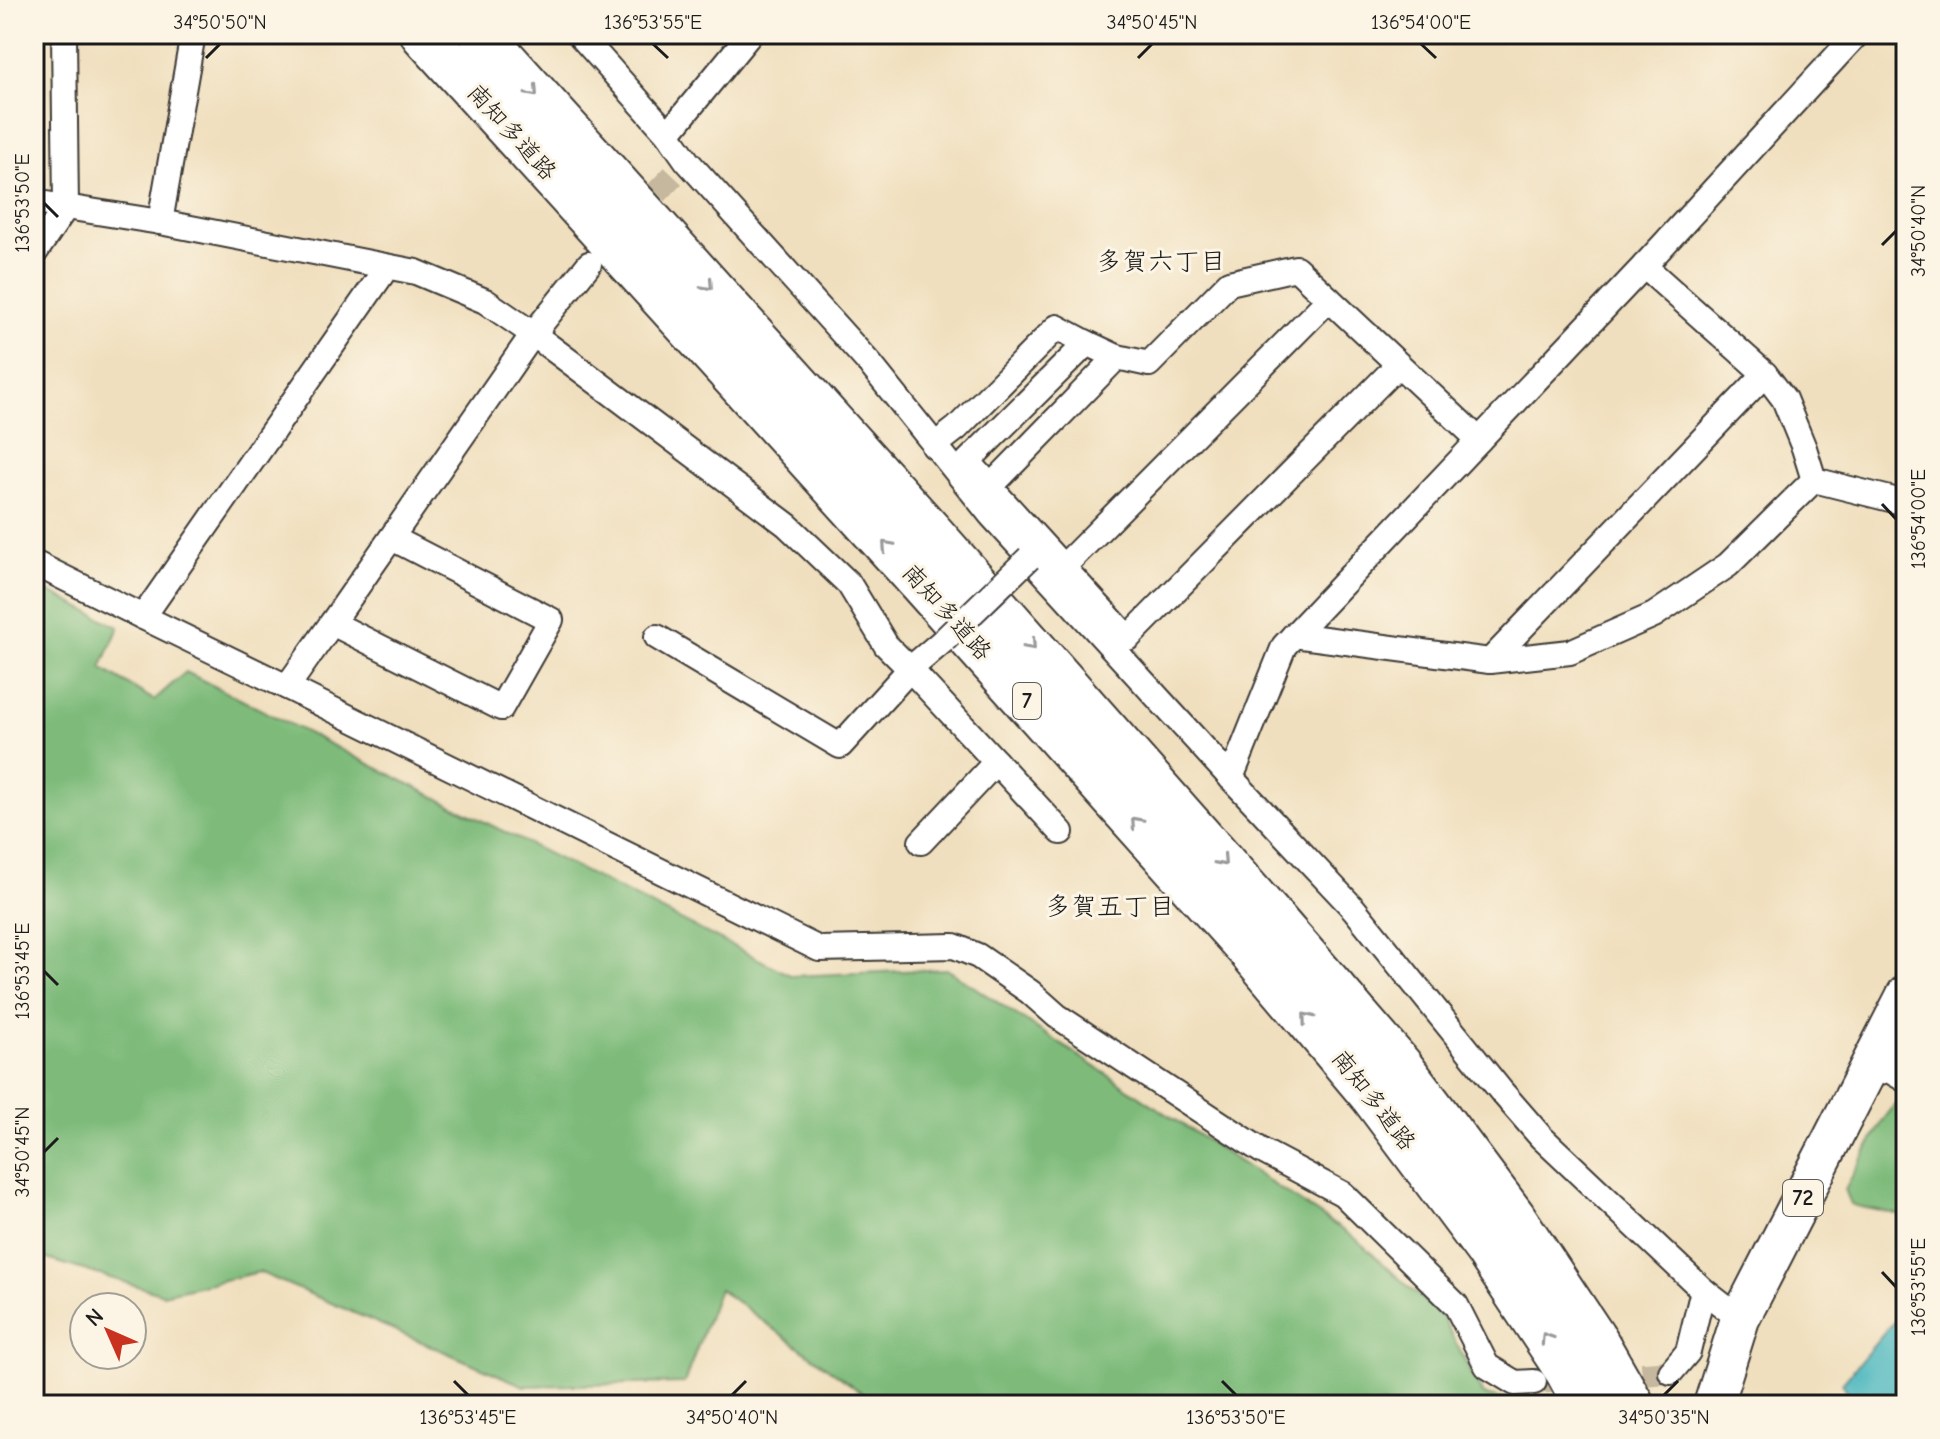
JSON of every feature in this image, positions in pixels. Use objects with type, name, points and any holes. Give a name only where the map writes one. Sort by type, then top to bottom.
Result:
[{"type":"highway","name":"南知多道路","points":[[423,34],[895,553],[1259,961],[1372,1095],[1487,1249],[1567,1370],[1586,1405]]},
{"type":"highway","name":"南知多道路","points":[[481,34],[932,534],[1400,1066],[1513,1217],[1596,1342],[1632,1405]]},
{"type":"main road","name":"72","points":[[1713,1405],[1740,1319],[1852,1102],[1878,1064],[1906,995]]},
{"type":"street","points":[[34,254],[66,207],[64,34]]},
{"type":"street","points":[[160,222],[193,34]]},
{"type":"street","points":[[579,34],[668,134],[687,161],[870,364],[934,446],[1029,558],[1354,909],[1541,1137],[1703,1290],[1740,1319]]},
{"type":"street","points":[[668,134],[750,34]]},
{"type":"street","points":[[1231,778],[1284,646],[1644,266],[1857,34]]},
{"type":"street","points":[[34,202],[160,222],[416,272],[485,301],[787,525],[849,584],[886,645],[1061,832]]},
{"type":"street","points":[[287,687],[533,334],[589,264]]},
{"type":"street","points":[[1644,266],[1765,374],[1784,399],[1814,480]]},
{"type":"street","points":[[143,617],[387,267]]},
{"type":"street","points":[[934,446],[957,428],[1057,327],[1117,357],[1149,364],[1229,283],[1296,268],[1479,440]]},
{"type":"street","points":[[1063,567],[1329,299]]},
{"type":"street","points":[[1087,343],[968,461],[1128,638],[1398,365]]},
{"type":"street","points":[[990,487],[1117,357]]},
{"type":"street","points":[[1490,661],[1765,374]]},
{"type":"street","points":[[1814,480],[1906,503]]},
{"type":"street","points":[[1294,635],[1490,661],[1570,652],[1654,615],[1728,565],[1814,480]]},
{"type":"street","points":[[332,623],[501,708],[551,620],[392,538]]},
{"type":"street","points":[[657,637],[840,746],[910,669],[1029,558]]},
{"type":"street","points":[[34,563],[819,949],[954,946],[978,956],[1030,992],[1057,1016],[1262,1151],[1343,1194],[1456,1305],[1487,1366],[1515,1383],[1534,1382]]},
{"type":"street","points":[[921,842],[996,762]]},
{"type":"street","points":[[1906,1042],[1878,1064],[1906,1080]]},
{"type":"street","points":[[1671,1372],[1688,1352],[1703,1290]]},
{"type":"green space","points":[[34,584],[119,627],[101,668],[154,700],[186,672],[792,976],[947,969],[1356,1239],[1443,1318],[1483,1395],[1538,1405],[879,1405],[719,1289],[684,1383],[524,1386],[259,1272],[163,1294],[34,1255]]},
{"type":"green space","points":[[1904,1093],[1906,1216],[1851,1205],[1845,1189],[1884,1119]]},
{"type":"water","points":[[1906,1307],[1906,1405],[1856,1405],[1842,1383]]},
{"type":"tunnel","points":[[632,219],[687,161]]},
{"type":"tunnel","points":[[1534,1382],[1671,1372]]},
{"type":"district","name":"多賀六丁目","points":[[1161,262]]},
{"type":"district","name":"多賀五丁目","points":[[1110,907]]}]
